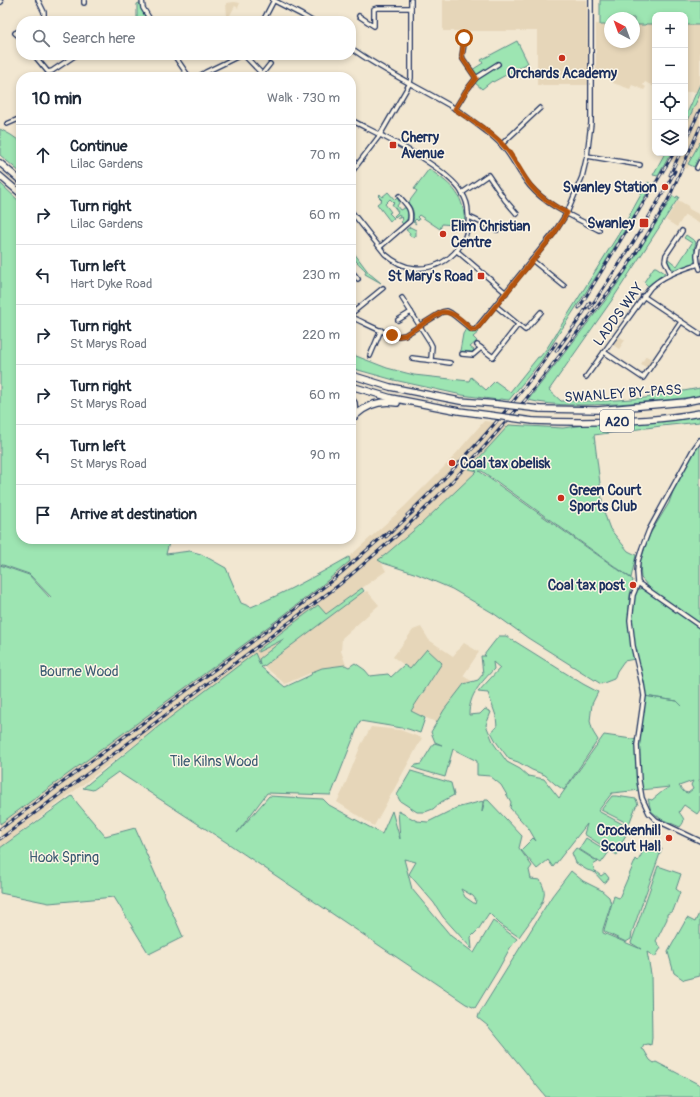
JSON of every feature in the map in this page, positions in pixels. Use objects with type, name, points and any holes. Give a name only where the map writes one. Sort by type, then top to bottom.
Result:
[{"type":"highway","points":[[0,163],[16,177]]},
{"type":"highway","points":[[0,176],[16,190]]},
{"type":"highway","name":"SWANLEY BY-PASS","points":[[356,377],[390,387],[460,400],[540,409],[598,410],[678,403],[700,399]]},
{"type":"highway","name":"A20","points":[[356,388],[391,398],[482,414]]},
{"type":"highway","points":[[356,415],[369,405],[389,402],[467,415],[482,414]]},
{"type":"highway","name":"SWANLEY BY-PASS","points":[[482,414],[533,421],[606,422],[650,419],[700,413]]},
{"type":"street","points":[[38,0],[44,12],[44,16]]},
{"type":"street","points":[[142,0],[143,8],[148,16]]},
{"type":"street","points":[[265,16],[273,0],[305,16]]},
{"type":"street","points":[[356,166],[380,135],[410,83],[411,0]]},
{"type":"street","points":[[356,318],[392,335],[399,336],[405,335],[439,312],[447,311],[472,330],[476,330],[554,234],[567,213],[580,183],[588,156],[591,123],[591,0]]},
{"type":"street","points":[[359,16],[374,26],[374,9],[376,8],[411,8]]},
{"type":"street","points":[[11,32],[15,33]]},
{"type":"street","points":[[464,38],[462,56],[476,78]]},
{"type":"street","points":[[356,51],[387,71],[455,109],[491,135],[502,144],[512,157],[530,186],[547,202],[599,230]]},
{"type":"street","points":[[38,60],[48,72],[68,60]]},
{"type":"street","points":[[177,60],[186,72]]},
{"type":"street","points":[[206,72],[231,60]]},
{"type":"street","points":[[249,60],[261,72]]},
{"type":"street","points":[[266,72],[270,64]]},
{"type":"street","points":[[455,109],[476,78],[498,64]]},
{"type":"street","points":[[502,144],[540,108]]},
{"type":"street","points":[[8,124],[16,120]]},
{"type":"street","points":[[356,123],[433,165],[452,181],[462,193],[467,204],[469,217],[467,233],[463,243],[457,251],[445,261],[436,265],[414,268],[395,262],[385,254],[356,217]]},
{"type":"street","points":[[588,156],[640,166]]},
{"type":"street","points":[[697,168],[700,162]]},
{"type":"street","points":[[462,193],[488,175],[505,200],[517,214]]},
{"type":"street","points":[[380,247],[410,222],[411,213],[409,207],[399,196]]},
{"type":"street","points":[[469,217],[497,230]]},
{"type":"street","points":[[671,274],[665,261],[666,255],[682,232]]},
{"type":"street","points":[[700,242],[696,256],[700,269]]},
{"type":"street","points":[[457,251],[506,293]]},
{"type":"street","points":[[532,260],[564,286]]},
{"type":"street","name":"LADDS WAY","points":[[586,377],[643,296],[655,283],[671,274],[698,264]]},
{"type":"street","points":[[356,312],[383,288]]},
{"type":"street","points":[[643,296],[700,334]]},
{"type":"street","points":[[402,298],[432,346],[431,359]]},
{"type":"street","points":[[496,306],[526,330],[541,312]]},
{"type":"street","points":[[398,320],[411,312]]},
{"type":"street","points":[[604,352],[643,378],[682,322]]},
{"type":"street","points":[[462,354],[473,355],[479,346],[493,357],[518,324]]},
{"type":"street","points":[[370,356],[381,330]]},
{"type":"street","points":[[412,358],[427,360],[431,359],[450,363]]},
{"type":"street","points":[[700,440],[649,530],[638,561],[638,583],[633,595],[630,620],[633,646],[644,696],[636,745],[642,798],[649,813],[656,820],[700,841]]},
{"type":"street","points":[[638,583],[700,626]]},
{"type":"shaded area","name":"Orchards Academy","points":[[443,0],[587,0],[588,85],[537,85],[537,31],[443,31]]},
{"type":"shaded area","points":[[226,3],[240,3],[238,8],[235,6],[230,16],[227,16]]},
{"type":"shaded area","points":[[596,24],[604,24],[604,48],[640,48],[640,24],[652,24],[652,86],[645,82],[643,85],[646,87],[644,90],[632,85],[630,89],[613,83],[614,79],[611,78],[596,78]]},
{"type":"shaded area","points":[[688,24],[700,24],[700,84],[696,92],[688,92]]},
{"type":"shaded area","points":[[700,94],[700,143],[687,169],[667,159],[669,156],[688,156],[688,120]]},
{"type":"shaded area","points":[[678,200],[688,206],[689,209],[700,215],[700,224],[685,215],[677,227],[666,220]]},
{"type":"shaded area","points":[[619,336],[625,340],[619,349],[613,345]]},
{"type":"shaded area","points":[[646,356],[652,359],[647,368],[641,364]]},
{"type":"shaded area","points":[[484,421],[521,425],[478,471],[381,562],[386,571],[254,665],[159,726],[0,848],[0,823],[17,812],[68,771],[349,557],[405,506],[448,463]]},
{"type":"shaded area","points":[[367,591],[379,605],[342,638],[341,651],[346,665],[322,668],[285,684],[264,666],[358,595]]},
{"type":"shaded area","points":[[421,627],[429,640],[453,656],[464,643],[479,652],[463,676],[475,683],[440,724],[411,711],[436,673],[410,669],[393,657],[413,630]]},
{"type":"shaded area","points":[[371,727],[400,730],[422,738],[374,826],[337,802],[361,745]]},
{"type":"green space","points":[[600,0],[700,0],[700,25],[688,25],[688,12],[652,12],[652,24],[640,25],[640,12],[604,12],[604,25],[600,25]]},
{"type":"green space","points":[[139,3],[145,16],[137,16],[137,4]]},
{"type":"green space","points":[[517,41],[528,63],[493,82],[492,81],[482,89],[474,82],[479,78],[472,70],[483,63],[481,60]]},
{"type":"green space","points":[[700,84],[700,94],[688,120],[688,111]]},
{"type":"green space","points":[[0,129],[16,138],[16,169],[0,155]]},
{"type":"green space","points":[[700,142],[700,154],[694,167],[688,164]]},
{"type":"green space","points":[[663,156],[669,156],[658,176],[653,175]]},
{"type":"green space","points":[[429,169],[445,181],[456,192],[462,206],[465,226],[442,224],[440,229],[419,215],[417,217],[419,219],[418,221],[416,219],[414,221],[416,224],[413,222],[413,212],[408,203],[417,191],[414,189]]},
{"type":"green space","points":[[648,182],[652,185],[601,269],[541,361],[509,400],[462,395],[394,380],[356,369],[356,356],[387,368],[414,375],[469,381],[471,377],[486,390],[495,381],[510,392],[547,348],[623,227]]},
{"type":"green space","name":"Bourne Wood","points":[[0,183],[16,198],[16,544],[169,544],[166,554],[190,551],[201,554],[226,568],[241,603],[251,607],[289,590],[349,557],[350,561],[284,615],[0,824],[0,565],[29,575],[50,598],[51,597],[29,574],[0,564]]},
{"type":"green space","points":[[388,192],[395,200],[397,198],[399,201],[397,206],[400,210],[406,208],[408,212],[408,217],[403,224],[401,222],[403,219],[401,217],[398,219],[397,218],[400,216],[399,214],[395,217],[394,216],[398,212],[392,204],[394,203],[390,199],[385,204],[391,212],[389,213],[394,218],[390,221],[377,204],[382,200],[378,196],[380,194],[382,197]]},
{"type":"green space","points":[[673,196],[676,198],[677,196],[679,197],[612,300],[549,390],[561,401],[603,401],[645,398],[700,388],[700,396],[648,402],[595,405],[561,405],[528,400],[608,297],[625,273]]},
{"type":"green space","points":[[410,227],[416,230],[416,236],[412,237],[409,235],[410,233],[406,230]]},
{"type":"green space","points":[[686,235],[696,242],[694,249],[696,257],[695,262],[687,267],[672,269],[667,258],[677,266],[692,243],[684,238]]},
{"type":"green space","points":[[356,256],[369,273],[381,283],[365,274],[366,271],[356,260]]},
{"type":"green space","points":[[654,267],[665,273],[648,286],[644,282]]},
{"type":"green space","points":[[466,329],[472,333],[479,332],[473,337],[477,341],[470,347],[474,350],[472,352],[460,351],[463,334]]},
{"type":"green space","points":[[700,413],[700,422],[594,435],[603,508],[607,521],[610,529],[628,551],[636,555],[631,578],[482,471],[479,471],[633,580],[628,620],[635,659],[624,661],[617,671],[614,679],[601,684],[528,638],[493,613],[452,589],[378,560],[419,526],[477,471],[469,469],[509,425],[563,428],[606,422]]},
{"type":"green space","points":[[700,441],[700,625],[656,595],[641,578],[640,561],[650,534],[669,503],[677,480]]},
{"type":"green space","points":[[644,587],[700,627],[700,810],[697,814],[684,805],[679,812],[684,820],[680,827],[661,819],[651,811],[648,799],[652,800],[670,787],[612,793],[598,811],[630,828],[617,855],[584,834],[587,824],[553,867],[548,860],[537,869],[521,850],[533,838],[536,841],[529,829],[510,808],[511,802],[501,785],[490,776],[477,775],[477,761],[453,749],[445,777],[413,767],[421,764],[434,743],[442,745],[435,742],[431,732],[444,710],[464,684],[478,680],[483,674],[481,656],[486,656],[484,655],[499,636],[506,636],[598,692],[592,704],[590,721],[593,732],[598,740],[564,790],[545,775],[509,759],[497,743],[491,732],[497,727],[496,716],[488,693],[478,692],[500,668],[493,662],[494,669],[480,684],[473,695],[469,715],[480,714],[485,709],[491,712],[486,725],[494,744],[507,762],[520,769],[528,776],[544,779],[559,798],[604,735],[639,740],[645,696],[630,620],[635,591]],"holes":[[[693,781],[691,785],[693,789],[688,793],[684,792],[679,786]]]},
{"type":"green space","name":"Tile Kilns Wood","points":[[362,588],[364,591],[261,667],[285,687],[311,675],[312,672],[322,668],[345,665],[349,667],[355,663],[365,670],[370,676],[388,674],[391,677],[404,665],[410,669],[427,649],[442,663],[411,711],[425,718],[420,733],[408,729],[360,721],[331,795],[267,793],[237,833],[269,796],[323,799],[329,805],[382,834],[392,811],[400,839],[398,811],[417,821],[428,822],[456,808],[483,801],[482,812],[485,800],[488,800],[522,836],[519,848],[532,866],[529,870],[531,879],[540,880],[544,890],[541,905],[519,937],[500,924],[489,913],[478,930],[471,937],[472,949],[443,917],[434,903],[409,874],[416,862],[404,859],[412,889],[451,936],[474,953],[493,921],[517,939],[510,948],[475,1008],[466,1004],[229,844],[118,772],[93,790],[83,788],[159,726],[255,653],[260,665],[259,659],[284,639],[258,652],[258,650],[318,605],[326,614]],"holes":[[[461,889],[473,896],[476,900],[475,904],[465,897]]]},
{"type":"green space","points":[[411,771],[451,783],[454,795],[441,802],[433,809],[425,812],[417,812],[400,801],[397,795]]},
{"type":"green space","name":"Hook Spring","points":[[72,796],[105,836],[135,828],[183,937],[149,954],[114,897],[49,903],[0,893],[0,848]]},
{"type":"green space","points":[[612,796],[636,799],[638,805],[636,806],[629,824],[601,810]]},
{"type":"green space","points":[[586,838],[609,852],[601,863],[579,849]]},
{"type":"green space","points":[[648,842],[662,848],[632,932],[631,939],[626,942],[605,932],[604,930],[614,896],[619,898],[636,859],[638,861]]},
{"type":"green space","points":[[576,848],[598,862],[593,865],[595,871],[601,876],[605,873],[609,878],[606,882],[604,883],[594,872],[587,870],[576,863],[572,853]]},
{"type":"green space","points":[[658,866],[681,874],[676,889],[680,892],[673,911],[667,914],[667,919],[656,941],[661,948],[655,957],[647,952],[651,974],[652,1038],[651,1045],[644,1045],[642,1049],[654,1063],[656,1062],[700,1085],[700,1097],[546,1097],[488,1026],[478,1018],[479,1014],[552,896],[571,871],[583,881],[601,890],[609,897],[611,904],[603,933],[641,949],[631,943]]},
{"type":"green space","points":[[700,911],[700,976],[684,980],[674,973],[668,952],[687,918],[695,922]]},
{"type":"railway","points":[[688,136],[700,110]]},
{"type":"railway","points":[[0,839],[339,585],[402,531],[442,492],[526,399],[624,272],[669,198],[700,127]]},
{"type":"railway","points":[[579,308],[672,156]]},
{"type":"railway","points":[[670,175],[679,156]]},
{"type":"railway","points":[[590,308],[634,241],[675,171]]},
{"type":"railway","points":[[556,351],[590,302]]},
{"type":"railway","points":[[407,515],[448,475],[486,434],[523,390],[556,343]]},
{"type":"railway","points":[[386,537],[413,512]]},
{"type":"railway","points":[[0,829],[292,612],[335,578],[389,531]]},
{"type":"place","name":"Orchards Academy","points":[[562,58]]},
{"type":"place","name":"Cherry Avenue","points":[[393,145]]},
{"type":"place","name":"Swanley Station","points":[[665,187]]},
{"type":"place","name":"Swanley","points":[[644,223]]},
{"type":"place","name":"Elim Christian Centre","points":[[443,234]]},
{"type":"place","name":"St Mary's Road","points":[[481,276]]},
{"type":"place","name":"Coal tax obelisk","points":[[452,463]]},
{"type":"place","name":"Green Court Sports Club","points":[[561,498]]},
{"type":"place","name":"Coal tax post","points":[[633,585]]},
{"type":"place","name":"Crockenhill Scout Hall","points":[[669,838]]},
{"type":"route","points":[[392,335],[405,335],[439,312],[447,311],[472,330],[476,330],[554,234],[567,213],[547,202],[530,186],[502,144],[455,109],[476,78],[462,56],[464,38]]}]
